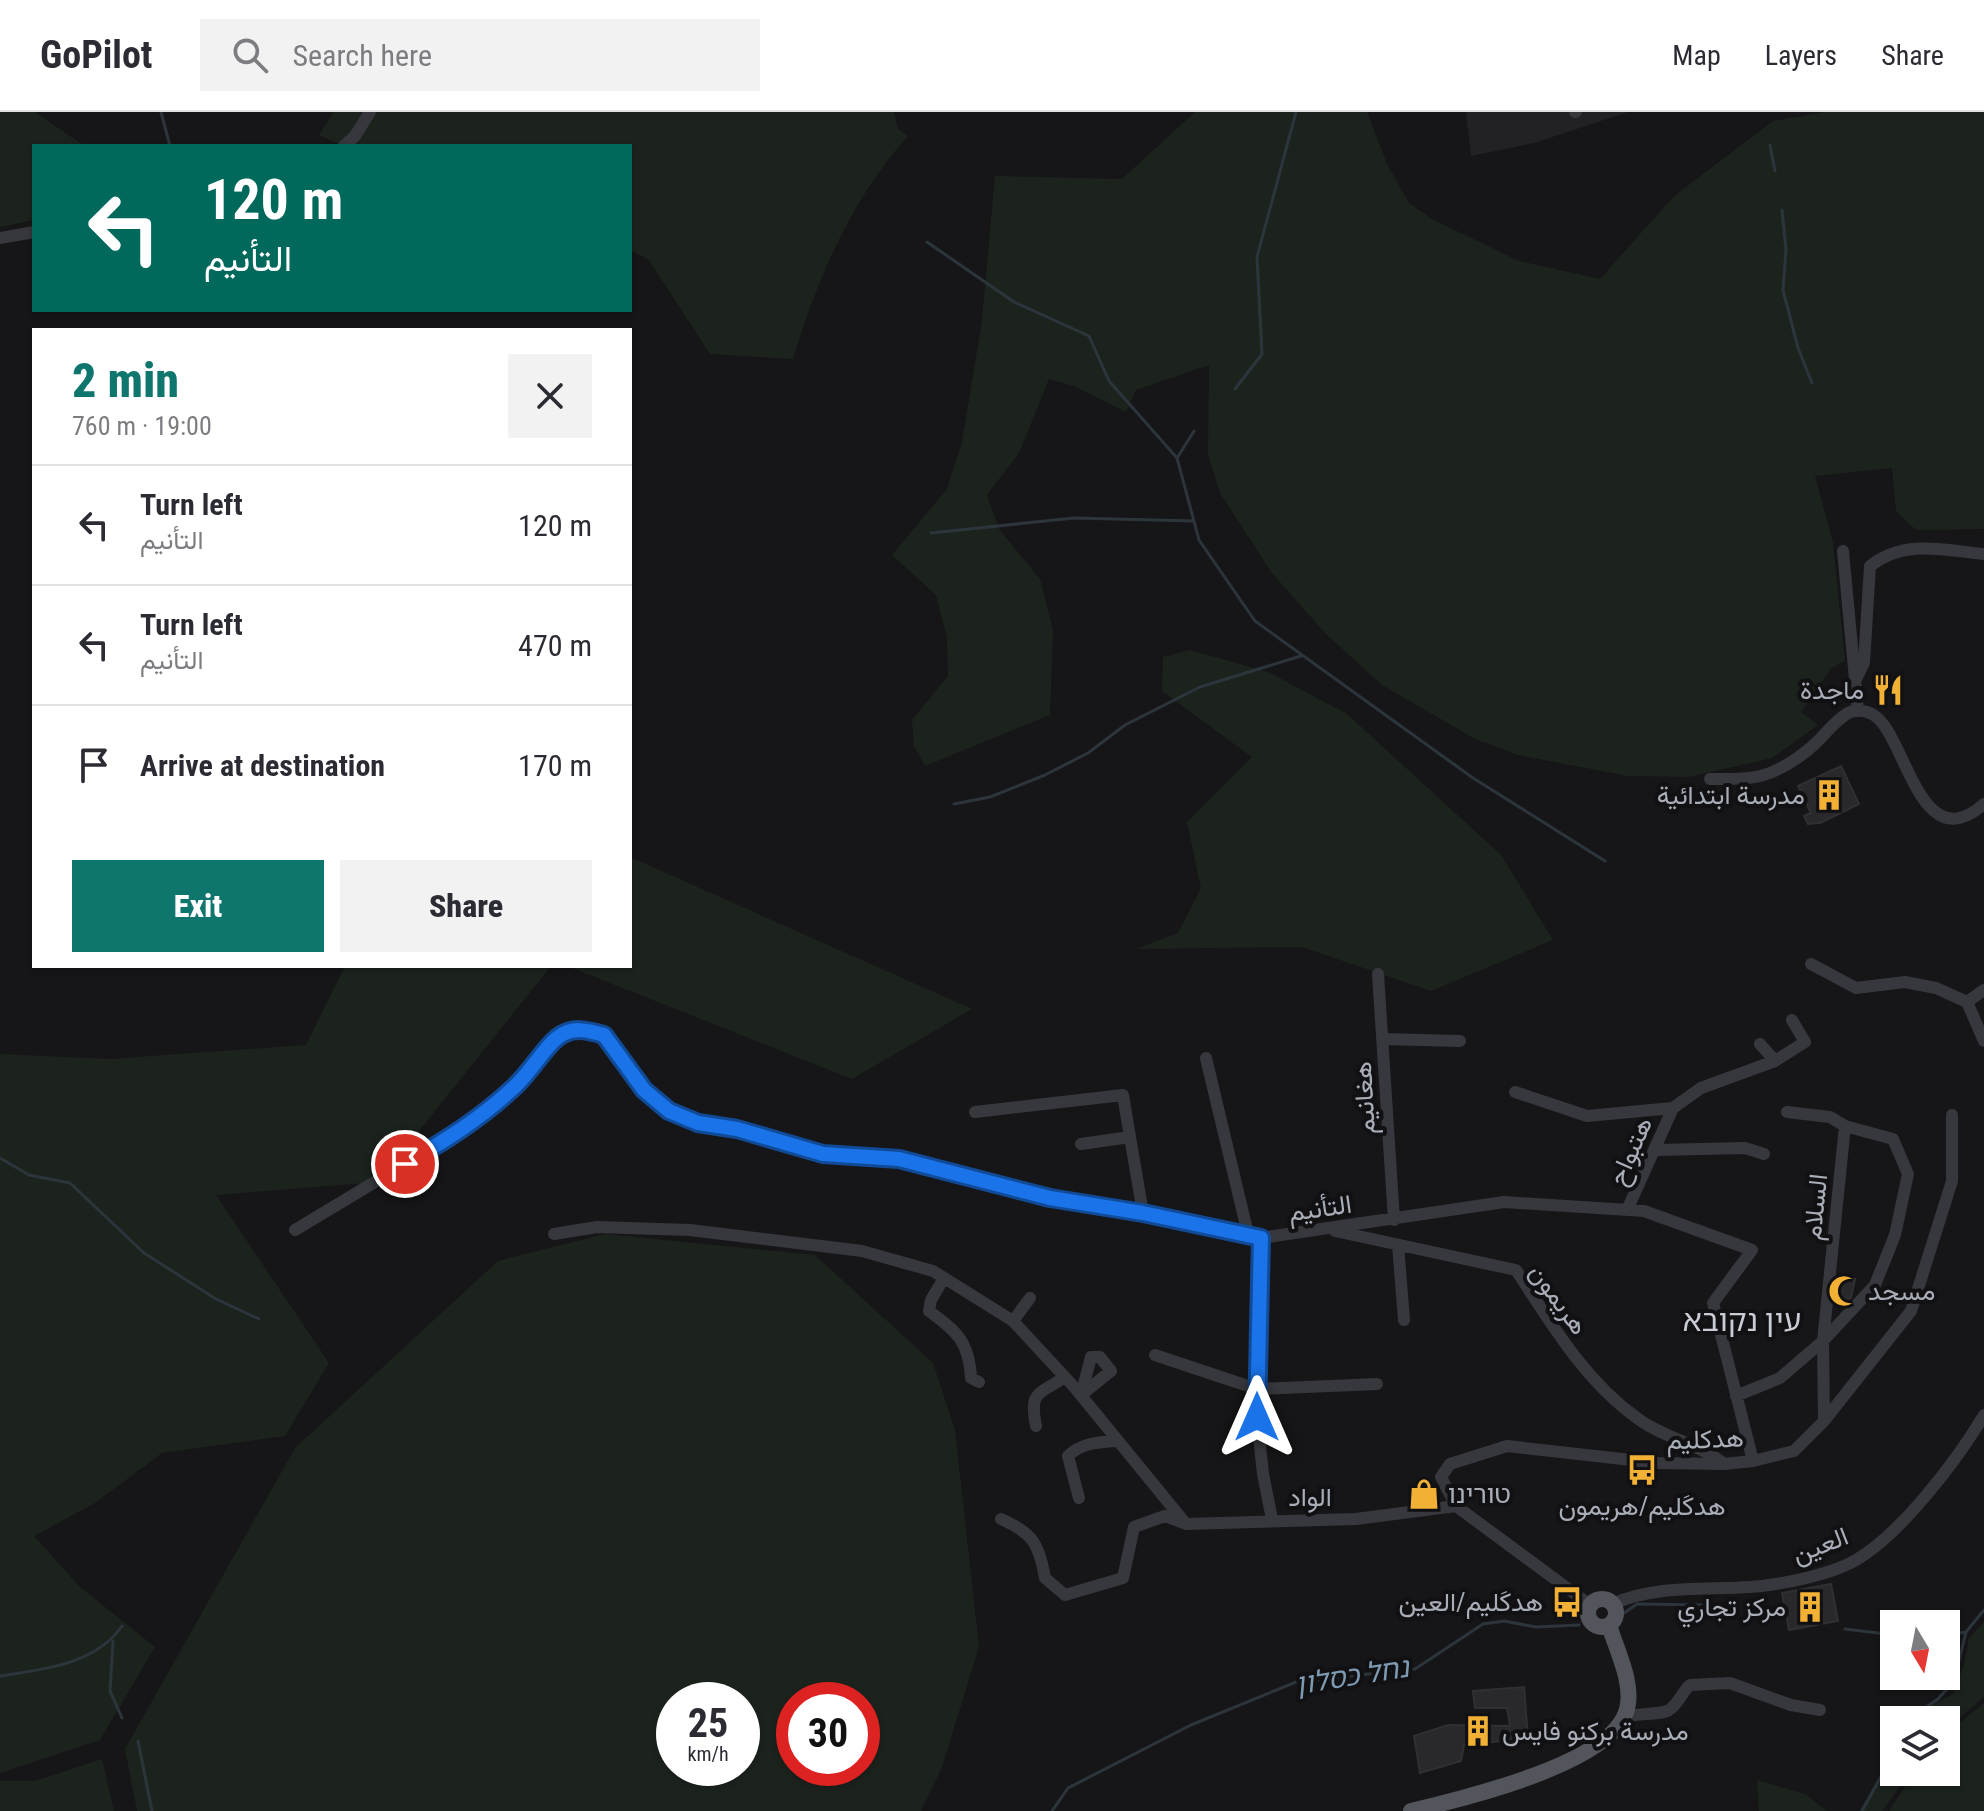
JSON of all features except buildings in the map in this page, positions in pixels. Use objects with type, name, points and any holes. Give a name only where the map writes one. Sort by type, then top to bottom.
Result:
[{"type":"main road","points":[[1598,1600],[1612,1604],[1616,1615],[1609,1625],[1600,1627],[1591,1623],[1587,1614],[1590,1605],[1598,1600]]},
{"type":"main road","points":[[1411,1811],[1514,1782],[1580,1755],[1604,1741],[1624,1717],[1628,1707],[1627,1686],[1609,1625]]},
{"type":"street","points":[[346,144],[370,112]]},
{"type":"street","points":[[0,238],[32,232]]},
{"type":"street","points":[[1855,681],[1864,663],[1870,566],[1885,555],[1913,548],[1984,554]]},
{"type":"street","points":[[1843,551],[1858,711]]},
{"type":"street","points":[[1710,779],[1766,775],[1813,745],[1845,716],[1858,711],[1873,714],[1884,727],[1913,783],[1927,803],[1942,816],[1962,818],[1984,804]]},
{"type":"street","points":[[1811,964],[1856,988],[1905,982],[1936,988],[1967,1002],[1984,1041]]},
{"type":"street","name":"هغانيم","points":[[1378,974],[1394,1220]]},
{"type":"street","points":[[1967,1002],[1984,990]]},
{"type":"street","name":"هتبواح","points":[[1628,1208],[1673,1108],[1701,1088],[1775,1061],[1805,1042],[1792,1020]]},
{"type":"street","name":"التأنيم","points":[[295,1230],[453,1135],[515,1087],[556,1038],[573,1029],[604,1035],[644,1090],[669,1111],[698,1123],[737,1129],[823,1154],[899,1159],[1050,1198],[1143,1213],[1261,1238],[1504,1202],[1644,1211],[1752,1250],[1713,1303],[1753,1461]]},
{"type":"street","points":[[1383,1039],[1460,1041]]},
{"type":"street","points":[[1760,1044],[1775,1061]]},
{"type":"street","points":[[1206,1058],[1248,1234]]},
{"type":"street","points":[[1515,1092],[1587,1116],[1673,1108]]},
{"type":"street","points":[[975,1112],[1123,1095],[1143,1213]]},
{"type":"street","points":[[1736,1396],[1780,1378],[1823,1341],[1875,1285],[1891,1247],[1908,1174],[1893,1139],[1845,1126],[1830,1117],[1787,1112]]},
{"type":"street","name":"هدكليم","points":[[1456,1506],[1441,1477],[1450,1464],[1507,1446],[1658,1463],[1724,1464],[1794,1451],[1824,1421],[1911,1311],[1952,1181],[1952,1115]]},
{"type":"street","name":"السلام","points":[[1824,1421],[1823,1341],[1845,1126]]},
{"type":"street","points":[[1081,1144],[1130,1137]]},
{"type":"street","points":[[1656,1150],[1745,1148],[1764,1154]]},
{"type":"street","points":[[554,1234],[597,1227],[690,1230],[862,1251],[933,1271],[1013,1321],[1081,1395],[1186,1524]]},
{"type":"street","name":"هريمون","points":[[1324,1229],[1516,1270],[1576,1360],[1637,1419],[1724,1464]]},
{"type":"street","points":[[1261,1238],[1257,1389],[1263,1474],[1272,1519]]},
{"type":"street","points":[[1398,1245],[1404,1320]]},
{"type":"street","points":[[944,1278],[931,1300],[929,1311],[958,1335],[967,1349],[971,1378],[979,1382]]},
{"type":"street","points":[[1013,1321],[1030,1298]]},
{"type":"street","points":[[1155,1355],[1257,1389],[1377,1384]]},
{"type":"street","points":[[1036,1426],[1031,1405],[1035,1396],[1065,1377]]},
{"type":"street","name":"العين","points":[[1612,1604],[1642,1592],[1753,1587],[1794,1580],[1856,1560],[1912,1510],[1959,1457],[1984,1415]]},
{"type":"street","points":[[1079,1498],[1068,1456],[1075,1449],[1092,1443],[1117,1441]]},
{"type":"street","points":[[1456,1506],[1590,1605]]},
{"type":"street","name":"الواد","points":[[1001,1519],[1025,1529],[1041,1555],[1045,1578],[1065,1595],[1123,1578],[1134,1527],[1165,1516],[1186,1524],[1272,1519],[1356,1519],[1456,1506]]},
{"type":"street","points":[[1624,1717],[1639,1712],[1672,1710],[1690,1685],[1730,1683],[1791,1705],[1820,1710]]},
{"type":"shaded area","points":[[0,112],[35,112],[83,144],[32,144],[32,220],[0,227]]},
{"type":"shaded area","points":[[334,112],[894,112],[898,129],[908,136],[869,187],[838,242],[813,299],[793,359],[710,354],[649,260],[632,251],[632,144],[339,144],[319,135]]},
{"type":"shaded area","points":[[1195,112],[1367,112],[1387,164],[1409,203],[1432,219],[1519,261],[1600,279],[1673,197],[1773,121],[1826,112],[1984,112],[1984,529],[1916,530],[1896,511],[1892,468],[1815,476],[1833,543],[1845,661],[1831,668],[1801,712],[1818,725],[1772,758],[1688,777],[1628,776],[1518,755],[1475,739],[1382,685],[1325,633],[1272,573],[1220,493],[1208,454],[1209,365],[1136,390],[1126,412],[1074,386],[1049,379],[1019,453],[987,495],[999,529],[1040,579],[1053,630],[1050,715],[925,766],[914,746],[912,720],[948,676],[947,637],[936,595],[892,555],[947,489],[962,442],[982,321],[995,176],[1122,179]]},
{"type":"shaded area","points":[[1466,112],[1628,112],[1534,143],[1471,156]]},
{"type":"shaded area","points":[[1190,650],[1268,672],[1347,714],[1501,855],[1553,940],[1431,991],[1302,947],[1136,949],[1178,933],[1201,888],[1187,822],[1252,757],[1162,691],[1163,657]]},
{"type":"shaded area","points":[[632,858],[972,1009],[852,1079],[572,968],[632,968]]},
{"type":"shaded area","points":[[344,968],[549,968],[378,1182],[216,1195],[329,1363],[285,1436],[162,1453],[95,1503],[34,1536],[79,1586],[155,1647],[100,1740],[0,1773],[0,1054],[110,1059],[306,1045]]},
{"type":"shaded area","points":[[605,1234],[815,1255],[933,1363],[955,1430],[979,1647],[942,1767],[921,1811],[137,1811],[125,1749],[295,1448],[498,1261]]},
{"type":"shaded area","points":[[1984,1622],[1984,1697],[1960,1717],[1960,1706],[1930,1706],[1953,1694],[1954,1690],[1960,1690],[1960,1675],[1969,1638]]},
{"type":"shaded area","points":[[1984,1703],[1984,1811],[1889,1811],[1906,1786],[1960,1786],[1960,1723]]},
{"type":"shaded area","points":[[102,1759],[114,1811],[0,1811],[0,1781],[35,1781]]},
{"type":"shaded area","points":[[1880,1776],[1880,1786],[1901,1786],[1882,1811],[1859,1811]]},
{"type":"shaded area","points":[[1757,1780],[1805,1794],[1827,1811],[1759,1811]]},
{"type":"waterway","points":[[161,112],[169,144]]},
{"type":"waterway","points":[[1235,389],[1262,354],[1257,257],[1296,112]]},
{"type":"waterway","points":[[1770,145],[1775,171]]},
{"type":"waterway","points":[[1782,210],[1786,250],[1783,290],[1798,348],[1812,383]]},
{"type":"waterway","points":[[927,242],[1014,302],[1089,336],[1109,381],[1177,458]]},
{"type":"waterway","points":[[1194,431],[1177,458],[1199,540],[1255,621],[1473,778],[1605,861]]},
{"type":"waterway","points":[[931,533],[1074,518],[1194,521]]},
{"type":"waterway","points":[[954,804],[990,797],[1045,775],[1088,753],[1125,725],[1200,687],[1301,656]]},
{"type":"waterway","points":[[0,1158],[29,1175],[70,1183],[144,1253],[216,1299],[259,1319]]},
{"type":"waterway","points":[[1617,1618],[1637,1604],[1709,1605]]},
{"type":"waterway","name":"נחל כסלון","points":[[1960,1633],[1966,1632],[1984,1610]]},
{"type":"waterway","name":"נחל כסלון","points":[[1052,1811],[1068,1788],[1191,1725],[1296,1682],[1415,1669],[1483,1624],[1504,1621],[1536,1627],[1579,1625]]},
{"type":"waterway","points":[[0,1676],[83,1657],[111,1639],[122,1626]]},
{"type":"waterway","name":"נחל כסלון","points":[[1845,1629],[1880,1633]]},
{"type":"waterway","points":[[1928,1706],[1954,1681],[1966,1632]]},
{"type":"waterway","points":[[113,1641],[110,1691],[122,1718]]},
{"type":"waterway","points":[[138,1741],[152,1811]]},
{"type":"waterway","points":[[1862,1811],[1880,1778]]},
{"type":"place","name":"ماجدة","points":[[1888,690]]},
{"type":"place","name":"مدرسة ابتدائية","points":[[1829,795]]},
{"type":"place","name":"مسجد","points":[[1844,1291]]},
{"type":"place","name":"هدكَليم/هريمون","points":[[1642,1470]]},
{"type":"place","name":"טורינו","points":[[1424,1494]]},
{"type":"place","name":"هدكَليم/العين","points":[[1567,1602]]},
{"type":"place","name":"مركز تجاري","points":[[1810,1607]]},
{"type":"place","name":"مدرسة بركنو فايس","points":[[1478,1731]]},
{"type":"district","name":"עין נקובא","points":[[1742,1320]]},
{"type":"route","points":[[405,1164],[492,1107],[541,1059],[556,1038],[573,1029],[604,1035],[644,1090],[669,1111],[698,1123],[737,1129],[823,1154],[899,1159],[1050,1198],[1143,1213],[1261,1238],[1257,1417]]}]
